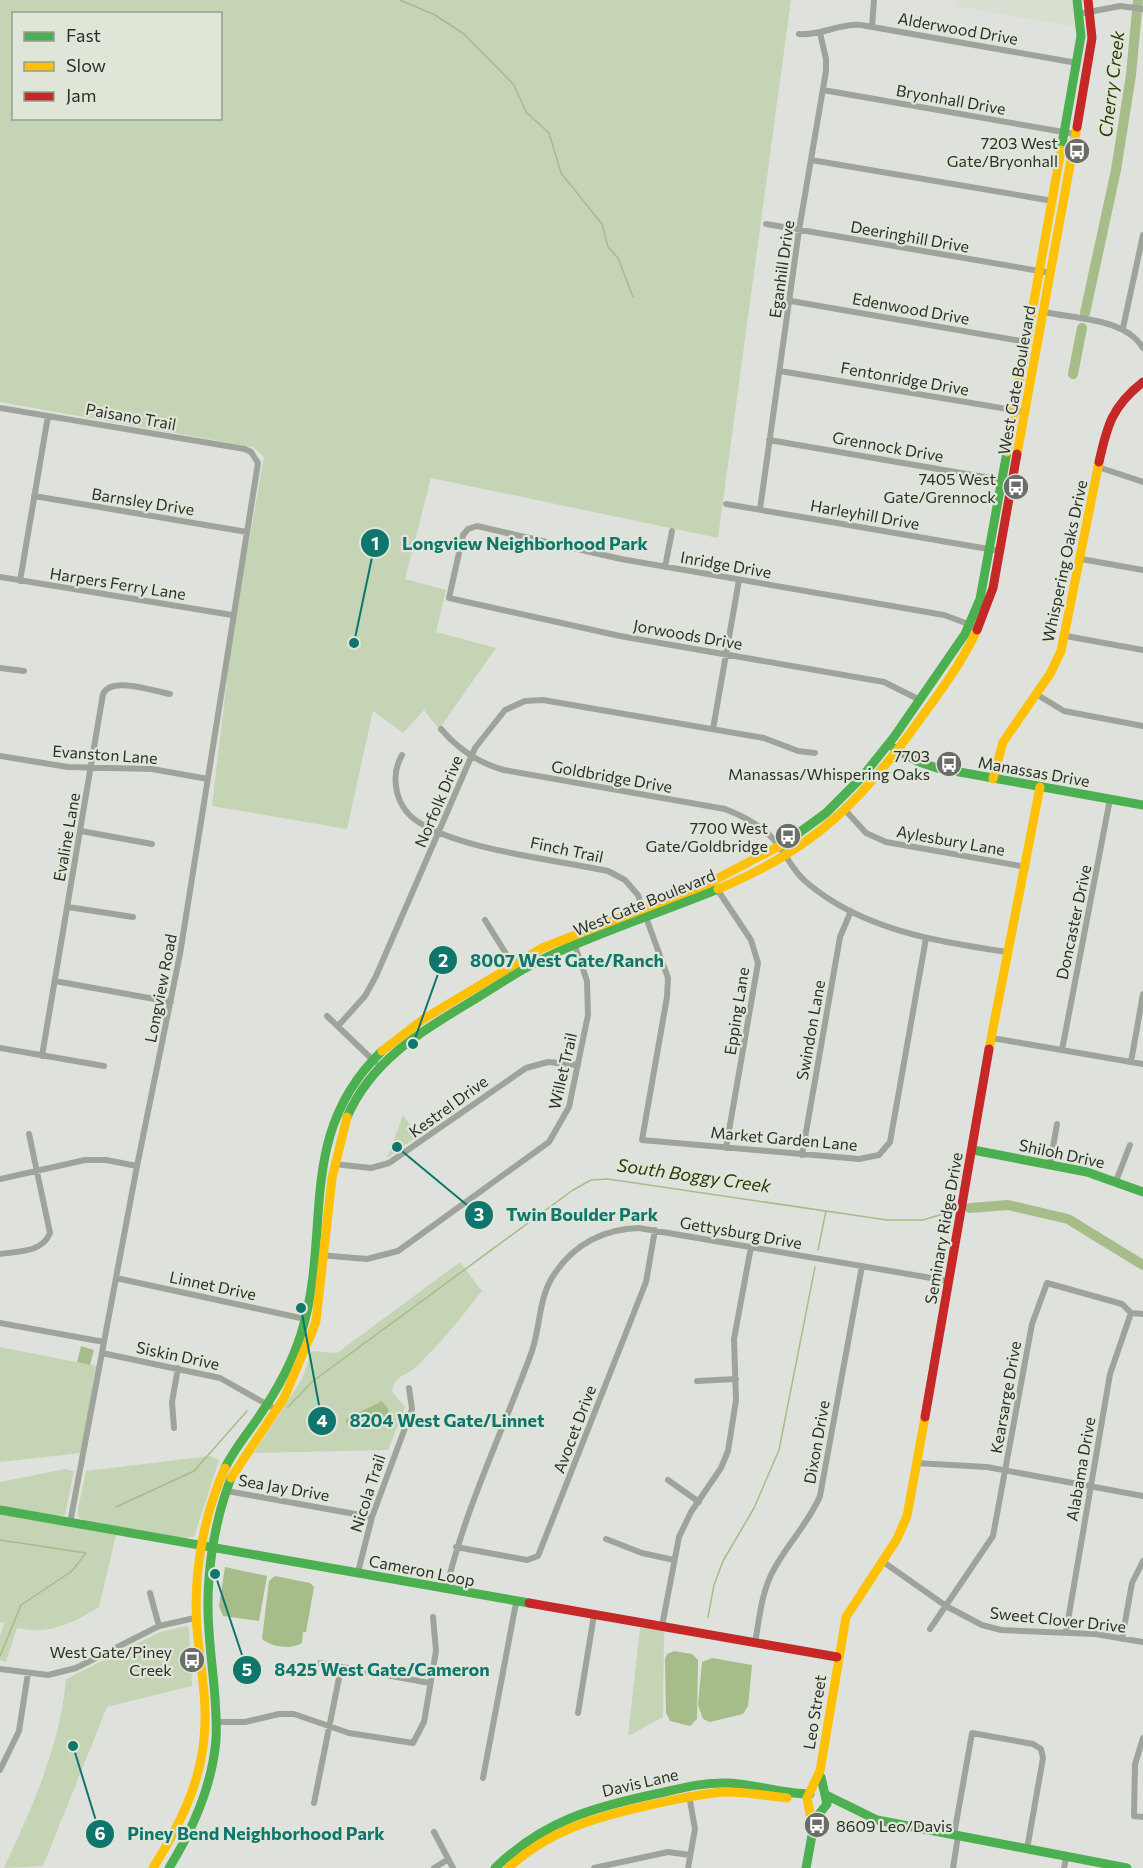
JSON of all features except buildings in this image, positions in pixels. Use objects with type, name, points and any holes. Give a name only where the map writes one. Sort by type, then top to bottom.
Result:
[{"type":"main road","name":"West Gate Boulevard","points":[[169,1868],[198,1816],[212,1770],[217,1722],[206,1618],[214,1548],[227,1491],[240,1460],[277,1410],[312,1337],[316,1321],[334,1164],[340,1136],[356,1098],[377,1063],[426,1029],[518,973],[575,946],[717,889],[785,856],[846,811],[898,751],[980,629],[988,608],[1000,550],[1051,273],[1081,36],[1077,0]]},
{"type":"main road","name":"West Gate Boulevard","points":[[153,1868],[181,1823],[198,1775],[205,1724],[195,1618],[203,1546],[213,1501],[229,1460],[290,1365],[305,1319],[321,1172],[332,1128],[351,1089],[377,1063],[400,1034],[512,964],[572,935],[645,908],[744,866],[780,847],[838,803],[875,765],[970,625],[980,599],[1053,201],[1092,38],[1088,0]]},
{"type":"main road","name":"Whispering Oaks Drive","points":[[993,779],[1004,742],[1057,662],[1066,636],[1098,467],[1111,417],[1126,395],[1143,382]]},
{"type":"main road","name":"Manassas Drive","points":[[889,746],[937,768],[1143,805]]},
{"type":"main road","name":"Seminary Ridge Drive","points":[[837,1658],[850,1608],[905,1523],[1007,952],[1026,867],[1040,788]]},
{"type":"main road","name":"Shiloh Drive","points":[[973,1150],[1050,1164],[1116,1181],[1143,1192]]},
{"type":"main road","name":"Cameron Loop","points":[[0,1510],[837,1658]]},
{"type":"main road","name":"Leo Street","points":[[810,1793],[820,1771],[837,1658]]},
{"type":"main road","points":[[200,1673],[206,1684],[211,1718],[217,1722]]},
{"type":"main road","points":[[205,1724],[210,1731],[212,1770]]},
{"type":"main road","name":"Leo Street","points":[[820,1771],[826,1795]]},
{"type":"main road","name":"Davis Lane","points":[[495,1868],[522,1842],[557,1821],[593,1808],[744,1783],[791,1793],[810,1793]]},
{"type":"main road","points":[[813,1828],[807,1798],[810,1793],[818,1791],[878,1820],[1028,1849],[1065,1863],[1127,1868]]},
{"type":"main road","name":"Davis Lane","points":[[508,1868],[542,1839],[579,1822],[688,1792],[744,1792],[795,1799],[808,1807]]},
{"type":"main road","points":[[806,1868],[813,1828],[817,1817],[828,1802],[826,1795]]},
{"type":"main road","points":[[808,1807],[814,1812],[848,1807]]},
{"type":"street","points":[[872,27],[874,0]]},
{"type":"street","points":[[1079,14],[1120,6],[1143,9]]},
{"type":"street","name":"Alderwood Drive","points":[[799,34],[820,33],[846,25],[872,27],[1077,63]]},
{"type":"street","name":"Eganhill Drive","points":[[760,509],[799,230],[827,65],[820,33]]},
{"type":"street","name":"Bryonhall Drive","points":[[823,90],[1070,133]]},
{"type":"street","points":[[811,160],[1053,201]]},
{"type":"street","name":"Deeringhill Drive","points":[[766,224],[1051,273]]},
{"type":"street","points":[[1123,328],[1143,235]]},
{"type":"street","name":"Edenwood Drive","points":[[790,301],[1027,342]]},
{"type":"street","points":[[1044,312],[1123,328],[1137,339],[1143,348]]},
{"type":"street","name":"Fentonridge Drive","points":[[780,371],[1025,412]]},
{"type":"street","name":"Paisano Trail","points":[[0,408],[245,449],[255,457]]},
{"type":"street","points":[[20,581],[48,416]]},
{"type":"street","name":"Grennock Drive","points":[[769,440],[1002,480]]},
{"type":"street","name":"Longview Road","points":[[70,1523],[136,1166],[171,1002],[201,832],[232,615],[258,463],[255,457]]},
{"type":"street","points":[[1098,467],[1143,482]]},
{"type":"street","name":"Barnsley Drive","points":[[34,496],[247,532]]},
{"type":"street","name":"Harleyhill Drive","points":[[726,504],[1000,550]]},
{"type":"street","name":"Inridge Drive","points":[[449,598],[463,535],[472,527],[665,567],[944,615],[980,629]]},
{"type":"street","points":[[665,567],[672,531]]},
{"type":"street","points":[[1081,559],[1143,570]]},
{"type":"street","name":"Harpers Ferry Lane","points":[[0,577],[232,615]]},
{"type":"street","points":[[713,729],[739,580]]},
{"type":"street","name":"Jorwoods Drive","points":[[449,598],[596,631],[884,682],[920,700]]},
{"type":"street","points":[[1066,636],[1143,650]]},
{"type":"street","points":[[0,668],[24,671]]},
{"type":"street","name":"Evaline Lane","points":[[42,1056],[106,689],[114,684],[170,694]]},
{"type":"street","points":[[1036,694],[1064,711],[1143,726]]},
{"type":"street","name":"Norfolk Drive","points":[[338,1026],[365,996],[440,832],[471,756],[490,726],[505,710],[525,701],[543,700],[764,738],[798,751],[814,753]]},
{"type":"street","name":"Goldbridge Drive","points":[[441,729],[455,745],[471,756],[504,771],[725,809],[758,826],[780,847],[804,880],[851,911],[887,927],[926,938],[1007,952]]},
{"type":"street","name":"Finch Trail","points":[[402,755],[395,773],[399,799],[415,819],[440,832],[472,843],[618,875],[635,891],[645,908],[663,959],[668,987],[642,1140]]},
{"type":"street","name":"Evanston Lane","points":[[0,756],[68,767],[152,769],[208,779]]},
{"type":"street","name":"Doncaster Drive","points":[[1062,1050],[1110,799]]},
{"type":"street","name":"Aylesbury Lane","points":[[846,811],[866,832],[886,842],[1026,867]]},
{"type":"street","points":[[81,831],[152,844]]},
{"type":"street","name":"Epping Lane","points":[[717,889],[751,940],[758,963],[726,1148]]},
{"type":"street","points":[[68,907],[133,917]]},
{"type":"street","name":"Swindon Lane","points":[[802,1155],[840,937],[851,911]]},
{"type":"street","points":[[485,920],[518,973]]},
{"type":"street","name":"Market Garden Lane","points":[[642,1140],[802,1155],[870,1158],[879,1155],[890,1142],[926,938]]},
{"type":"street","name":"Willet Trail","points":[[313,1254],[367,1259],[398,1251],[543,1148],[565,1117],[578,1065],[589,996],[575,946]]},
{"type":"street","points":[[55,981],[171,1002]]},
{"type":"street","points":[[1131,1062],[1143,994]]},
{"type":"street","points":[[327,1016],[377,1063]]},
{"type":"street","points":[[992,1038],[1143,1064]]},
{"type":"street","points":[[0,1048],[104,1066]]},
{"type":"street","name":"Kestrel Drive","points":[[334,1164],[371,1168],[389,1163],[526,1068],[548,1062],[578,1065]]},
{"type":"street","points":[[1050,1164],[1058,1124]]},
{"type":"street","points":[[0,1254],[38,1248],[48,1238],[49,1222],[29,1134]]},
{"type":"street","points":[[1116,1181],[1130,1145]]},
{"type":"street","points":[[0,1179],[93,1159],[136,1166]]},
{"type":"street","name":"Gettysburg Drive","points":[[446,1590],[456,1547],[532,1352],[542,1302],[553,1275],[574,1251],[599,1236],[624,1228],[656,1230],[949,1281]]},
{"type":"street","name":"Avocet Drive","points":[[456,1547],[527,1560],[538,1556],[646,1282],[656,1230]]},
{"type":"street","points":[[662,1626],[674,1560],[684,1523],[721,1468],[728,1450],[735,1411],[734,1339],[751,1247]]},
{"type":"street","name":"Dixon Drive","points":[[755,1643],[763,1599],[771,1574],[815,1509],[820,1496],[862,1266]]},
{"type":"street","name":"Linnet Drive","points":[[116,1278],[305,1319]]},
{"type":"street","name":"Kearsarge Drive","points":[[930,1629],[991,1542],[1032,1324],[1047,1283],[1122,1304],[1131,1313],[1143,1314]]},
{"type":"street","name":"Alabama Drive","points":[[1066,1632],[1110,1374],[1131,1313]]},
{"type":"street","points":[[0,1323],[104,1342]]},
{"type":"street","name":"Siskin Drive","points":[[102,1353],[220,1378],[277,1410]]},
{"type":"street","points":[[174,1428],[172,1402],[178,1368]]},
{"type":"street","points":[[698,1380],[736,1379]]},
{"type":"street","name":"Nicola Trail","points":[[358,1572],[372,1517],[412,1409],[409,1388]]},
{"type":"street","points":[[916,1463],[1005,1470],[1143,1496]]},
{"type":"street","points":[[668,1480],[699,1502]]},
{"type":"street","name":"Sea Jay Drive","points":[[227,1491],[372,1517]]},
{"type":"street","points":[[606,1539],[642,1553],[674,1560]]},
{"type":"street","name":"Sweet Clover Drive","points":[[882,1561],[946,1606],[970,1620],[993,1629],[1066,1632],[1143,1642]]},
{"type":"street","points":[[1122,1639],[1132,1583],[1143,1561]]},
{"type":"street","points":[[150,1593],[159,1626]]},
{"type":"street","points":[[483,1778],[516,1603]]},
{"type":"street","points":[[578,1713],[594,1615]]},
{"type":"street","points":[[217,1722],[257,1721],[286,1713],[350,1733],[413,1743],[424,1722],[437,1643],[433,1617]]},
{"type":"street","points":[[0,1669],[48,1675],[76,1668],[159,1626],[195,1618]]},
{"type":"street","points":[[320,1664],[430,1683]]},
{"type":"street","points":[[314,1803],[340,1668]]},
{"type":"street","points":[[0,1770],[19,1731],[28,1673]]},
{"type":"street","points":[[953,1868],[972,1733],[1033,1744],[1041,1749],[1043,1758],[1028,1849]]},
{"type":"street","points":[[1143,1738],[1135,1764],[1134,1816],[1143,1816]]},
{"type":"street","points":[[688,1792],[695,1829],[688,1868]]},
{"type":"street","points":[[434,1832],[453,1868]]},
{"type":"street","points":[[594,1868],[668,1852],[690,1855]]},
{"type":"street","points":[[434,1868],[447,1860]]},
{"type":"shaded area","points":[[0,0],[791,0],[718,538],[431,478],[405,579],[446,590],[436,632],[496,648],[439,729],[424,710],[403,733],[373,711],[347,829],[212,806],[232,637],[264,457],[253,447],[0,402]]},
{"type":"shaded area","points":[[957,0],[1072,0],[1075,27],[956,6]]},
{"type":"shaded area","points":[[403,1115],[418,1136],[387,1158]]},
{"type":"shaded area","points":[[460,1262],[482,1291],[434,1349],[416,1367],[395,1382],[392,1392],[405,1407],[388,1450],[254,1453],[302,1379],[312,1351],[337,1353]]},
{"type":"shaded area","points":[[81,1346],[94,1350],[90,1365],[77,1362]]},
{"type":"shaded area","points":[[0,1347],[96,1366],[81,1453],[0,1462]]},
{"type":"shaded area","points":[[382,1401],[389,1410],[383,1422],[346,1423],[346,1419]]},
{"type":"shaded area","points":[[210,1456],[219,1460],[194,1537],[179,1538],[84,1521],[79,1517],[78,1509],[86,1471]]},
{"type":"shaded area","points":[[65,1469],[74,1471],[65,1515],[59,1516],[0,1506],[0,1482]]},
{"type":"shaded area","points":[[0,1514],[116,1535],[99,1607],[70,1623],[50,1629],[17,1628],[6,1662],[0,1660],[0,1636],[4,1623],[0,1622]]},
{"type":"shaded area","points":[[225,1567],[267,1576],[259,1621],[223,1616],[219,1606]]},
{"type":"shaded area","points":[[275,1576],[310,1583],[314,1587],[306,1632],[303,1632],[302,1643],[297,1645],[281,1647],[262,1639],[269,1581]]},
{"type":"shaded area","points":[[187,1626],[192,1686],[107,1707],[43,1866],[4,1868],[51,1753],[58,1729],[66,1679],[160,1632]]},
{"type":"shaded area","points":[[640,1628],[664,1630],[663,1717],[628,1736]]},
{"type":"shaded area","points":[[674,1651],[692,1654],[698,1660],[697,1719],[690,1726],[670,1721],[666,1713],[665,1659],[667,1654]]},
{"type":"shaded area","points":[[712,1658],[752,1665],[748,1706],[743,1714],[710,1722],[703,1719],[698,1705],[702,1662]]},
{"type":"waterway","points":[[400,0],[435,15],[464,34],[514,85],[526,112],[549,133],[561,173],[602,224],[608,247],[618,258],[633,297]]},
{"type":"waterway","name":"Cherry Creek","points":[[1085,313],[1116,170],[1131,75],[1138,0]]},
{"type":"waterway","name":"Cherry Creek","points":[[1073,374],[1082,328]]},
{"type":"waterway","name":"South Boggy Creek","points":[[288,1407],[313,1381],[573,1190],[591,1180],[608,1179],[887,1220],[923,1220],[953,1211]]},
{"type":"waterway","name":"South Boggy Creek","points":[[970,1208],[1008,1205],[1068,1219],[1143,1265]]},
{"type":"waterway","points":[[818,1250],[826,1211]]},
{"type":"waterway","points":[[708,1617],[714,1585],[723,1561],[754,1508],[779,1450],[815,1267]]},
{"type":"waterway","name":"South Boggy Creek","points":[[116,1507],[194,1471],[247,1411]]},
{"type":"waterway","name":"South Boggy Creek","points":[[0,1540],[86,1553],[72,1571],[21,1605],[0,1656]]},
{"type":"traffic: fast","points":[[1061,150],[1081,36],[1077,0]]},
{"type":"traffic: fast","points":[[785,843],[826,813],[862,777],[894,737],[965,634],[980,599],[1007,452]]},
{"type":"traffic: fast","points":[[894,748],[919,762],[937,768],[1143,805]]},
{"type":"traffic: fast","points":[[347,1117],[369,1080],[398,1051],[431,1026],[507,979],[538,961],[612,929],[718,889]]},
{"type":"traffic: fast","points":[[225,1468],[272,1396],[289,1366],[297,1345],[310,1296],[320,1186],[326,1151],[337,1116],[355,1083],[382,1051]]},
{"type":"traffic: fast","points":[[973,1150],[1087,1172],[1143,1192]]},
{"type":"traffic: fast","points":[[169,1868],[200,1807],[214,1757],[216,1712],[208,1612],[209,1573],[219,1515],[231,1478]]},
{"type":"traffic: fast","points":[[0,1510],[529,1603]]},
{"type":"traffic: fast","points":[[806,1868],[815,1819],[827,1804],[821,1777]]},
{"type":"traffic: fast","points":[[495,1868],[533,1838],[552,1827],[592,1810],[636,1798],[719,1783],[810,1794]]},
{"type":"traffic: fast","points":[[826,1795],[877,1820],[1127,1868]]},
{"type":"traffic: slow","points":[[1017,454],[1077,127]]},
{"type":"traffic: slow","points":[[1007,452],[1061,150]]},
{"type":"traffic: slow","points":[[993,779],[1003,742],[1050,674],[1061,651],[1099,462]]},
{"type":"traffic: slow","points":[[718,889],[783,857],[810,839],[858,796],[880,772],[938,695],[977,630]]},
{"type":"traffic: slow","points":[[989,1049],[1040,787]]},
{"type":"traffic: slow","points":[[382,1051],[425,1018],[542,948],[707,884],[785,843]]},
{"type":"traffic: slow","points":[[231,1478],[284,1398],[316,1321],[332,1178],[347,1117]]},
{"type":"traffic: slow","points":[[813,1829],[807,1798],[820,1771],[846,1617],[897,1539],[907,1516],[925,1417]]},
{"type":"traffic: slow","points":[[153,1868],[186,1806],[202,1756],[205,1711],[196,1609],[198,1567],[205,1526],[225,1468]]},
{"type":"traffic: slow","points":[[508,1868],[540,1844],[557,1835],[592,1820],[630,1810],[688,1797],[727,1792],[787,1798]]},
{"type":"traffic: jam","points":[[1077,127],[1092,38],[1088,0]]},
{"type":"traffic: jam","points":[[1099,462],[1112,418],[1124,400],[1143,382]]},
{"type":"traffic: jam","points":[[977,630],[993,588],[1017,454]]},
{"type":"traffic: jam","points":[[925,1417],[989,1049]]},
{"type":"traffic: jam","points":[[529,1603],[837,1657]]},
{"type":"place","name":"7203 West Gate/Bryonhall","points":[[1077,151]]},
{"type":"place","name":"7405 West Gate/Grennock","points":[[1016,487]]},
{"type":"place","name":"Longview Neighborhood Park","points":[[354,643]]},
{"type":"place","name":"7703 Manassas/Whispering Oaks","points":[[949,764]]},
{"type":"place","name":"7700 West Gate/Goldbridge","points":[[788,836]]},
{"type":"place","name":"8007 West Gate/Ranch","points":[[413,1044]]},
{"type":"place","name":"Twin Boulder Park","points":[[397,1147]]},
{"type":"place","name":"8204 West Gate/Linnet","points":[[301,1308]]},
{"type":"place","name":"8425 West Gate/Cameron","points":[[215,1574]]},
{"type":"place","name":"West Gate/Piney Creek","points":[[192,1660]]},
{"type":"place","name":"Piney Bend Neighborhood Park","points":[[73,1746]]},
{"type":"place","name":"8609 Leo/Davis","points":[[817,1825]]}]
